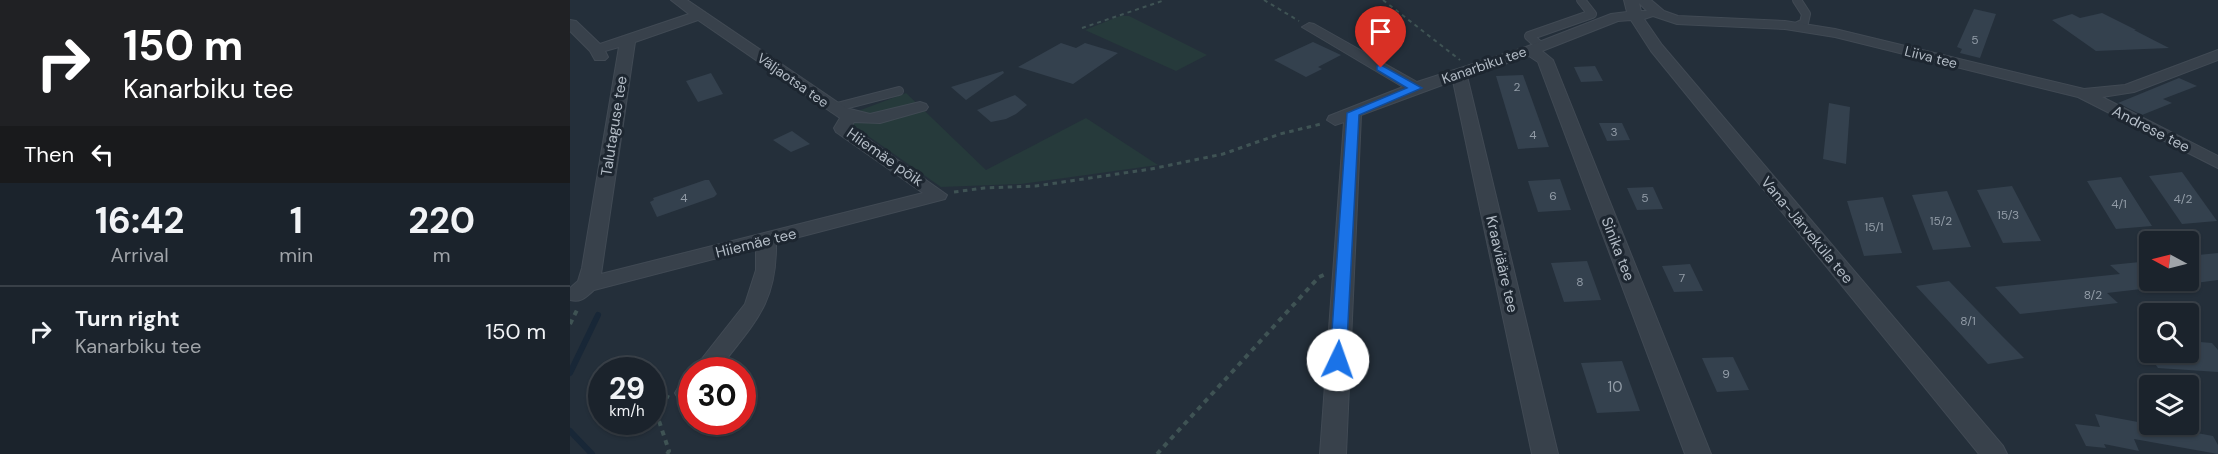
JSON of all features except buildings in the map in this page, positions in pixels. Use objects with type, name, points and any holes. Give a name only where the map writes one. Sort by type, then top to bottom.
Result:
[{"type":"street","name":"Väljaotsa tee","points":[[678,0],[849,117],[867,120],[920,107]]},
{"type":"street","name":"Kanarbiku tee","points":[[1344,117],[1416,88],[1536,48],[1616,17],[1636,5]]},
{"type":"street","name":"Liiva tee","points":[[1636,5],[1677,20],[1798,27],[1835,33],[2084,94],[2128,89],[2218,55]]},
{"type":"street","name":"Vana-Järveküla tee","points":[[1636,5],[1656,48],[1994,454]]},
{"type":"street","points":[[571,24],[599,53],[698,15]]},
{"type":"street","points":[[1309,27],[1416,88]]},
{"type":"street","name":"Talutaguse tee","points":[[576,301],[592,268],[628,40]]},
{"type":"street","name":"Sinika tee","points":[[1536,48],[1545,60],[1698,454]]},
{"type":"street","name":"Kraaviääre tee","points":[[1465,71],[1545,454]]},
{"type":"street","name":"Andrese tee","points":[[2084,94],[2218,163]]},
{"type":"street","name":"Hiiemäe põik","points":[[849,117],[842,128],[938,195]]},
{"type":"street","points":[[1333,454],[1344,265],[1344,117]]},
{"type":"street","name":"Hiiemäe tee","points":[[576,301],[766,240],[938,195]]},
{"type":"street","points":[[715,357],[755,306],[766,270],[766,240]]},
{"type":"lane","points":[[1536,48],[1529,36],[1592,14],[1581,0]]},
{"type":"lane","points":[[1797,0],[1806,14],[1804,23],[1798,27]]},
{"type":"lane","points":[[833,108],[900,91]]},
{"type":"path","points":[[1082,28],[1165,0]]},
{"type":"path","points":[[1264,0],[1309,27]]},
{"type":"path","points":[[1383,0],[1465,71]]},
{"type":"path","points":[[938,195],[984,188],[1036,186],[1151,169],[1223,154],[1344,117]]},
{"type":"path","points":[[1157,454],[1319,277],[1344,265]]},
{"type":"path","points":[[667,454],[669,451],[657,429],[657,423],[662,404],[678,394]]},
{"type":"green space","points":[[1120,16],[1129,16],[1207,55],[1176,71],[1085,30]]},
{"type":"green space","points":[[906,93],[986,170],[1086,118],[1158,165],[1021,184],[941,187],[851,124],[858,111]]},
{"type":"waterway","points":[[570,373],[598,315]]},
{"type":"waterway","points":[[570,431],[592,454]]},
{"type":"route","points":[[1338,360],[1353,113],[1416,88],[1381,68]]}]
